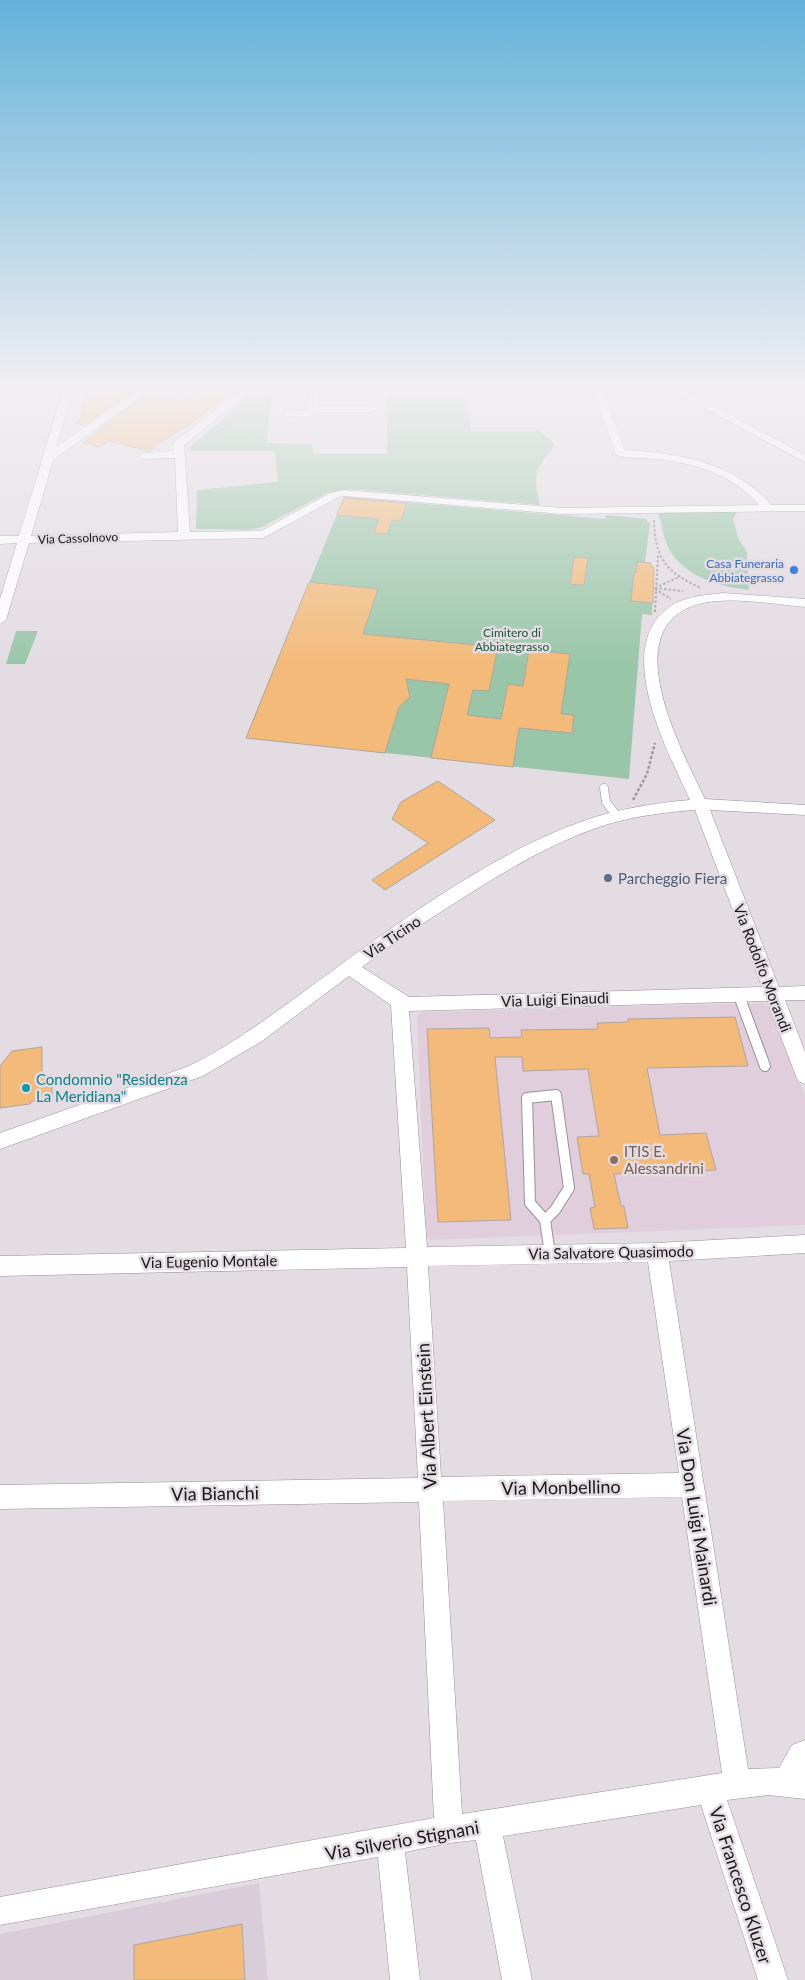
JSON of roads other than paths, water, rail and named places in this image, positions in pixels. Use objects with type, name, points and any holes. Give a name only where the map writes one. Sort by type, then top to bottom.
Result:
[{"type":"street","points":[[0,620],[40,482]]},
{"type":"street","points":[[181,482],[184,535]]},
{"type":"street","points":[[739,482],[762,499],[767,508]]},
{"type":"street","name":"Via Cassolnovo","points":[[0,540],[263,534],[334,495],[344,493],[548,510],[676,507],[805,508]]},
{"type":"street","name":"Via Rodolfo Morandi","points":[[805,603],[724,597],[699,600],[671,612],[656,632],[651,652],[652,686],[678,758],[700,804],[805,1076]]},
{"type":"street","name":"Via Ticino","points":[[0,1141],[196,1071],[212,1063],[284,1016],[349,966],[460,891],[523,854],[571,831],[617,816],[644,810],[700,804],[805,810]]},
{"type":"street","points":[[349,966],[400,1002]]},
{"type":"street","name":"Via Luigi Einaudi","points":[[400,1002],[419,1003],[772,992],[805,993]]},
{"type":"street","name":"Via Albert Einstein","points":[[400,1002],[417,1256],[449,1829]]},
{"type":"street","name":"Via Salvatore Quasimodo","points":[[417,1256],[656,1252],[805,1244]]},
{"type":"street","name":"Via Don Luigi Mainardi","points":[[656,1252],[737,1783]]},
{"type":"street","name":"Via Eugenio Montale","points":[[0,1266],[417,1256]]},
{"type":"street","name":"Via Monbellino","points":[[430,1489],[692,1485]]},
{"type":"street","name":"Via Bianchi","points":[[0,1497],[430,1489]]},
{"type":"street","points":[[796,1783],[802,1756],[805,1753]]},
{"type":"street","name":"Via Silverio Stignani","points":[[0,1911],[449,1829],[487,1825],[710,1790],[737,1783],[796,1783]]},
{"type":"street","name":"Via Francesco Kluzer","points":[[710,1790],[773,1980]]},
{"type":"street","points":[[487,1825],[517,1980]]},
{"type":"street","points":[[390,1841],[406,1980]]},
{"type":"lane","points":[[604,788],[606,802],[617,816]]},
{"type":"lane","points":[[738,993],[765,1066]]},
{"type":"lane","points":[[545,1220],[569,1188],[556,1095],[527,1098],[530,1203],[545,1220],[550,1254]]},
{"type":"place","name":"Casa Funeraria Abbiategrasso","points":[[794,570]]},
{"type":"place","name":"Parcheggio Fiera","points":[[608,878]]},
{"type":"place","name":"Condomnio \"Residenza La Meridiana\"","points":[[26,1088]]},
{"type":"place","name":"ITIS E. Alessandrini","points":[[614,1160]]},
{"type":"park label","name":"Cimitero di Abbiategrasso","points":[[512,639]]}]
